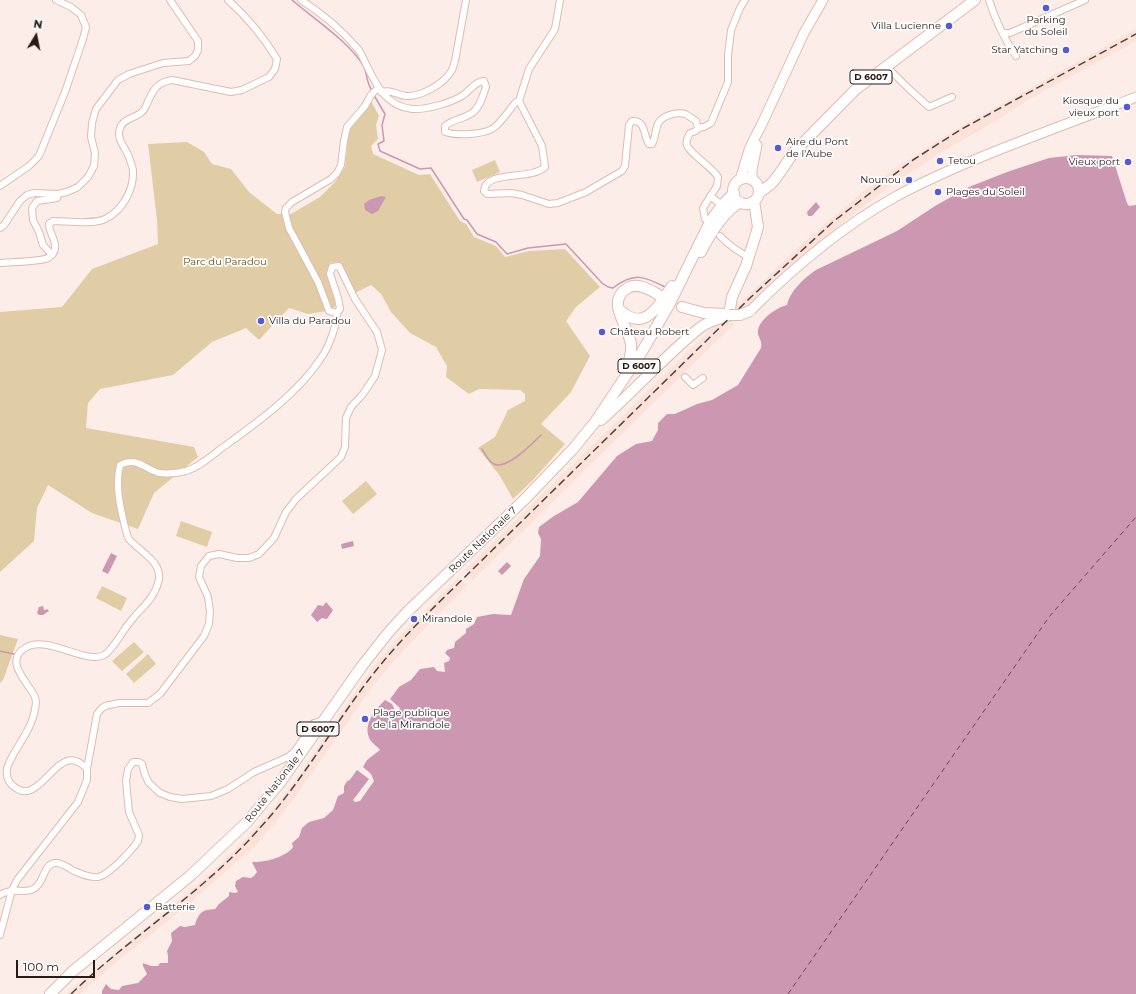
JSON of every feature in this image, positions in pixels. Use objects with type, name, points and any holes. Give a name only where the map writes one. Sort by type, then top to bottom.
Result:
[{"type":"main road","points":[[755,189],[747,204],[740,202],[734,193],[736,184],[740,180],[749,150],[804,33],[823,0]]},
{"type":"main road","name":"D 6007","points":[[755,189],[769,181],[781,170],[794,151],[855,90],[975,0]]},
{"type":"main road","points":[[600,422],[701,326],[722,317],[740,315],[750,311],[829,240],[894,197],[989,153],[1136,97]]},
{"type":"main road","points":[[722,317],[730,304],[749,257],[758,227],[752,170],[761,126]]},
{"type":"main road","points":[[740,180],[747,178],[755,189]]},
{"type":"main road","name":"D 6007","points":[[54,994],[76,974],[134,928],[233,842],[282,786],[372,658],[390,635],[541,488],[574,450],[612,398],[643,350],[669,305],[703,235],[722,205],[734,193]]},
{"type":"main road","name":"D 6007","points":[[600,422],[634,374],[671,314],[703,249],[715,230],[732,208],[740,202]]},
{"type":"main road","points":[[618,308],[625,316],[634,319],[644,318],[652,312],[661,303],[703,235]]},
{"type":"main road","points":[[625,377],[631,345],[618,308],[621,293],[629,288],[639,286],[661,296]]},
{"type":"main road","name":"Route Nationale 7","points":[[50,994],[73,970],[190,876],[230,840],[279,784],[365,661],[388,633],[407,612],[524,500],[600,422]]},
{"type":"street","points":[[0,186],[30,166],[39,156],[65,92],[83,39],[86,27],[81,15],[71,7],[56,0]]},
{"type":"street","points":[[0,228],[4,225],[20,200],[27,195],[34,193],[58,194],[67,192],[78,187],[88,177],[94,166],[95,153],[92,137],[92,123],[96,110],[118,80],[129,74],[163,63],[189,61],[195,56],[198,50],[198,40],[170,0]]},
{"type":"street","points":[[0,263],[48,258],[52,255],[55,248],[55,240],[49,229],[49,224],[53,221],[93,221],[104,219],[116,210],[126,199],[132,185],[133,170],[128,154],[119,138],[120,128],[126,120],[141,114],[146,107],[149,95],[158,85],[165,81],[172,80],[231,92],[242,90],[269,77],[275,69],[277,59],[263,36],[242,12],[228,0]]},
{"type":"street","points":[[301,0],[329,19],[358,48],[379,90],[386,98],[400,106],[412,109],[424,108],[461,96],[471,90],[476,83],[484,81],[486,87],[478,106],[472,113],[449,122],[445,126],[445,132],[451,134],[486,132],[495,127],[516,102],[519,101],[528,69],[555,29],[558,20],[560,0]]},
{"type":"street","points":[[337,313],[329,311],[318,282],[298,243],[288,228],[285,212],[286,208],[292,202],[331,179],[337,173],[340,165],[347,127],[365,106],[371,95],[379,90],[388,90],[405,96],[414,96],[425,92],[443,80],[451,71],[455,61],[466,0]]},
{"type":"street","points":[[705,219],[703,208],[717,186],[718,175],[689,150],[687,140],[690,133],[711,123],[728,82],[728,56],[731,30],[745,0]]},
{"type":"street","points":[[989,0],[999,29],[1003,33],[1016,56]]},
{"type":"street","points":[[1003,33],[1010,33],[1085,0]]},
{"type":"street","points":[[886,66],[929,107],[952,97]]},
{"type":"street","points":[[519,101],[542,146],[545,166],[541,170],[534,173],[499,177],[488,180],[484,185],[484,191],[487,194],[511,193],[549,204],[570,199],[586,192],[622,171],[625,166],[629,125],[632,121],[637,121],[642,124],[649,144],[652,144],[654,141],[658,122],[666,116],[685,114],[696,121],[698,128]]},
{"type":"street","points":[[52,255],[43,245],[33,220],[32,208],[38,201],[57,198],[58,194]]},
{"type":"street","points":[[710,196],[722,205]]},
{"type":"street","points":[[720,236],[734,249],[749,257]]},
{"type":"street","points":[[0,935],[12,890],[17,880],[78,802],[87,780],[87,769],[97,714],[105,706],[119,703],[148,703],[160,694],[204,636],[210,624],[210,612],[208,597],[199,577],[201,566],[210,556],[219,554],[249,558],[259,554],[274,538],[286,512],[296,499],[341,457],[345,447],[346,418],[351,407],[363,394],[374,376],[382,350],[377,332],[355,299],[339,266],[332,266],[330,274],[340,309],[337,313],[336,320],[324,353],[311,372],[291,393],[252,426],[201,463],[187,470],[172,473],[159,473],[134,462],[126,461],[120,465],[118,485],[121,510],[129,538],[156,564],[159,573],[159,583],[150,600],[122,631],[110,650],[103,655],[95,656],[46,645],[34,645],[25,647],[20,652],[16,664],[19,674],[36,699],[36,709],[32,720],[7,768],[8,780],[19,790],[27,791],[36,789],[62,762],[73,761],[81,763],[87,769]]},
{"type":"street","points":[[685,377],[693,385],[703,378]]},
{"type":"street","points":[[0,895],[4,892],[12,890],[23,891],[31,890],[37,887],[46,869],[51,864],[57,863],[85,875],[97,877],[108,873],[136,844],[138,840],[139,835],[129,812],[126,781],[128,769],[133,762],[139,762],[142,764],[149,783],[160,794],[182,799],[211,796],[228,789],[254,772],[288,757],[295,751],[314,723],[319,722],[322,724]]},
{"type":"street","points":[[0,778],[7,775]]},
{"type":"shaded area","points":[[1136,29],[1136,41],[1028,100],[897,181],[838,226],[742,312],[738,312],[734,309],[804,242],[865,190],[893,170],[953,131]]},
{"type":"shaded area","points":[[1077,155],[1112,156],[1127,203],[1129,206],[1136,205],[1136,994],[102,994],[106,984],[111,989],[119,990],[122,986],[138,983],[147,974],[143,963],[151,966],[158,966],[160,963],[168,963],[167,951],[172,941],[171,933],[180,926],[185,927],[195,925],[202,912],[215,909],[229,896],[229,892],[238,892],[235,886],[236,881],[243,877],[251,878],[257,872],[252,862],[274,859],[290,851],[293,847],[292,843],[299,837],[302,828],[309,822],[324,818],[333,810],[338,796],[344,793],[344,786],[357,770],[369,779],[353,800],[355,802],[360,801],[374,781],[371,774],[363,767],[367,760],[380,750],[371,741],[368,735],[368,724],[377,709],[385,700],[392,704],[395,710],[398,711],[400,708],[390,699],[399,687],[411,680],[420,669],[434,667],[437,671],[445,672],[444,663],[449,661],[450,658],[445,653],[447,650],[454,648],[455,642],[466,633],[466,629],[474,624],[477,617],[493,614],[511,615],[524,579],[540,556],[541,539],[538,533],[539,527],[578,502],[617,456],[636,444],[652,441],[658,430],[658,423],[667,414],[675,414],[697,404],[712,400],[738,385],[761,348],[758,331],[762,322],[774,311],[787,305],[791,295],[807,276],[816,270],[897,231],[935,206],[969,187],[1049,158]]},
{"type":"shaded area","points":[[381,196],[386,197],[378,211],[372,214],[365,210],[364,204],[369,200]]},
{"type":"shaded area","points":[[816,202],[820,207],[812,216],[808,216],[807,212]]},
{"type":"shaded area","points":[[719,323],[735,323],[473,580],[466,572],[466,569],[713,327]]},
{"type":"shaded area","points":[[353,541],[354,546],[342,549],[341,544]]},
{"type":"shaded area","points":[[111,553],[117,556],[108,574],[102,571]]},
{"type":"shaded area","points":[[507,562],[511,566],[502,575],[498,571]]},
{"type":"shaded area","points":[[458,578],[467,585],[392,663],[372,687],[296,796],[255,846],[185,907],[115,963],[80,994],[66,994],[209,875],[242,843],[273,809],[296,780],[362,682],[380,659],[399,637]]},
{"type":"shaded area","points":[[326,602],[333,610],[327,619],[322,618],[317,622],[311,615],[318,605],[323,606]]},
{"type":"shaded area","points":[[43,606],[44,610],[47,609],[49,611],[43,615],[39,615],[37,613],[39,607]]},
{"type":"green space","name":"Parc du Paradou","points":[[371,101],[379,116],[376,125],[378,139],[371,146],[373,154],[419,175],[430,174],[460,221],[466,224],[474,237],[496,246],[505,257],[529,251],[565,249],[600,287],[576,307],[566,321],[590,356],[571,392],[541,424],[565,444],[532,481],[513,499],[500,476],[478,448],[495,437],[508,410],[525,401],[525,394],[520,390],[479,389],[469,394],[446,377],[447,366],[436,347],[410,333],[391,312],[381,294],[371,285],[355,293],[340,262],[330,263],[326,273],[336,305],[332,310],[308,314],[289,308],[259,340],[246,328],[212,342],[173,375],[100,389],[88,403],[86,428],[194,447],[198,457],[154,493],[138,529],[92,513],[48,485],[37,508],[34,541],[0,572],[0,312],[62,307],[92,269],[158,244],[157,220],[148,144],[187,142],[204,152],[212,164],[231,169],[249,192],[277,214],[291,214],[320,197],[335,182],[345,167],[349,131]]},
{"type":"green space","points":[[495,160],[500,172],[477,182],[472,170]]},
{"type":"green space","points":[[366,481],[377,494],[353,514],[342,501]]},
{"type":"green space","points":[[181,521],[212,532],[207,547],[176,536]]},
{"type":"green space","points":[[102,586],[127,598],[121,611],[96,598]]},
{"type":"green space","points":[[0,635],[18,639],[3,680],[0,683]]},
{"type":"green space","points":[[134,642],[144,652],[122,671],[112,661]]},
{"type":"green space","points":[[148,654],[156,664],[134,683],[126,674]]},
{"type":"waterway","points":[[292,0],[340,39],[357,56],[364,67],[371,89]]},
{"type":"waterway","points":[[375,97],[385,114],[382,125],[384,141],[378,144],[380,151],[420,169],[431,168],[464,219],[467,220],[477,234],[496,242],[507,254],[528,248],[566,244],[602,283],[608,287],[613,288],[627,280],[639,277],[651,280],[665,287]]},
{"type":"waterway","points":[[482,449],[490,462],[499,465],[512,460],[541,435]]},
{"type":"waterway","points":[[0,651],[14,654]]},
{"type":"ferry route","points":[[788,994],[1049,617],[1136,517]]},
{"type":"railway","points":[[71,994],[94,973],[191,894],[238,852],[275,811],[303,774],[370,678],[411,630],[751,297],[834,221],[913,160],[960,130],[1136,34]]},
{"type":"place","name":"Parking du Soleil","points":[[1046,8]]},
{"type":"place","name":"Villa Lucienne","points":[[949,26]]},
{"type":"place","name":"Star Yatching","points":[[1066,50]]},
{"type":"place","name":"Kiosque du vieux port","points":[[1127,107]]},
{"type":"place","name":"Aire du Pont de l'Aube","points":[[778,148]]},
{"type":"place","name":"Tetou","points":[[940,161]]},
{"type":"place","name":"Vieux port","points":[[1128,162]]},
{"type":"place","name":"Nounou","points":[[909,180]]},
{"type":"place","name":"Plages du Soleil","points":[[938,192]]},
{"type":"place","name":"Villa du Paradou","points":[[261,321]]},
{"type":"place","name":"Château Robert","points":[[602,332]]},
{"type":"place","name":"Mirandole","points":[[414,619]]},
{"type":"place","name":"Plage publique de la Mirandole","points":[[365,719]]},
{"type":"place","name":"Batterie","points":[[147,907]]}]
